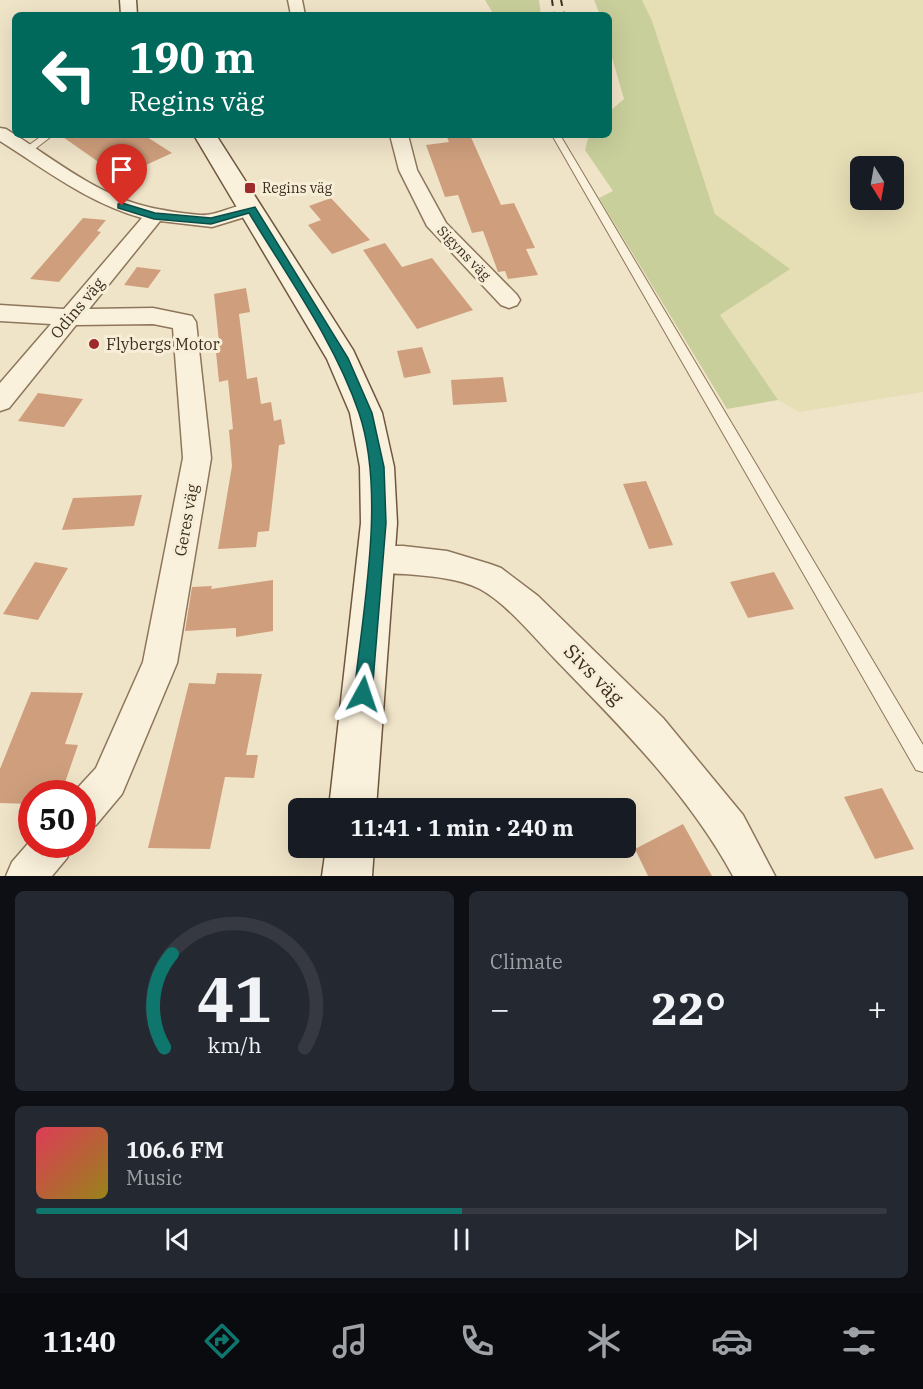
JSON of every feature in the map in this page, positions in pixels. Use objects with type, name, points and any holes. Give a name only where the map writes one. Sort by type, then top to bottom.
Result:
[{"type":"main road","points":[[207,138],[342,358],[366,413],[377,467],[379,523],[354,798]]},
{"type":"main road","points":[[347,876],[349,858]]},
{"type":"street","points":[[0,133],[28,150],[51,169],[106,201],[154,216],[211,221],[251,209]]},
{"type":"street","name":"Sigyns väg","points":[[400,138],[408,170],[436,226],[509,300]]},
{"type":"street","name":"Odins väg","points":[[0,401],[154,216]]},
{"type":"street","points":[[0,313],[69,316]]},
{"type":"street","name":"Geres väg","points":[[69,316],[153,316],[184,322],[197,458],[159,663],[109,781],[96,795]]},
{"type":"street","name":"Sivs väg","points":[[375,560],[403,560],[447,565],[490,578],[527,607],[650,731],[729,829],[755,876]]},
{"type":"street","points":[[26,876],[41,858]]},
{"type":"lane","points":[[28,150],[45,138]]},
{"type":"lane","points":[[558,138],[923,763]]},
{"type":"shaded area","points":[[642,0],[923,0],[923,392],[799,412],[778,400],[720,315],[789,269],[715,214],[652,22]]},
{"type":"green space","points":[[485,0],[539,0],[541,12],[492,12]]},
{"type":"green space","points":[[594,0],[642,0],[652,21],[715,214],[790,269],[720,315],[778,400],[727,409],[599,198],[613,191],[585,150],[588,138],[612,138],[612,109],[624,99],[612,57],[612,12],[599,12]]},
{"type":"building","points":[[64,138],[149,138],[172,153],[120,177]]},
{"type":"building","points":[[447,138],[471,138],[501,205],[514,203],[535,248],[526,249],[538,275],[508,279],[505,271],[498,272],[483,231],[472,233],[458,195],[445,197],[426,145],[449,142]]},
{"type":"building","points":[[331,198],[370,240],[332,254],[308,225],[321,220],[309,206]]},
{"type":"building","points":[[83,218],[106,220],[97,231],[101,232],[59,282],[30,279]]},
{"type":"building","points":[[385,243],[402,267],[432,258],[473,310],[417,329],[363,250]]},
{"type":"building","points":[[137,267],[161,270],[148,288],[124,285]]},
{"type":"building","points":[[246,288],[250,312],[239,314],[247,379],[257,377],[261,404],[271,402],[274,421],[281,419],[285,444],[279,445],[269,531],[258,532],[256,547],[218,549],[232,466],[229,430],[233,429],[228,380],[219,382],[216,352],[220,351],[214,294]]},
{"type":"building","points":[[422,347],[431,373],[404,378],[397,351]]},
{"type":"building","points":[[503,377],[507,402],[453,405],[451,380]]},
{"type":"building","points":[[38,393],[83,399],[64,427],[18,421]]},
{"type":"building","points":[[646,481],[673,545],[649,549],[623,484]]},
{"type":"building","points":[[142,495],[134,526],[62,530],[73,498]]},
{"type":"building","points":[[35,562],[68,568],[38,620],[3,614]]},
{"type":"building","points":[[774,572],[794,609],[748,618],[730,582]]},
{"type":"building","points":[[273,580],[273,631],[236,637],[236,628],[185,631],[192,587],[212,586],[211,589]]},
{"type":"building","points":[[217,673],[262,674],[246,755],[258,755],[254,778],[225,777],[210,849],[148,848],[189,683],[215,684]]},
{"type":"building","points":[[31,692],[83,693],[65,744],[78,745],[66,780],[18,780],[18,804],[0,803],[0,769]]},
{"type":"building","points":[[882,788],[914,849],[875,859],[844,797]]},
{"type":"building","points":[[683,824],[712,876],[648,876],[636,848]]},
{"type":"railway","points":[[552,0],[554,12]]},
{"type":"railway","points":[[561,0],[563,12]]},
{"type":"place","name":"Regins väg","points":[[250,188]]},
{"type":"place","name":"Flybergs Motor","points":[[94,344]]},
{"type":"route","points":[[122,206],[154,216],[211,221],[251,209],[342,358],[366,413],[377,467],[379,523],[363,694]]}]
